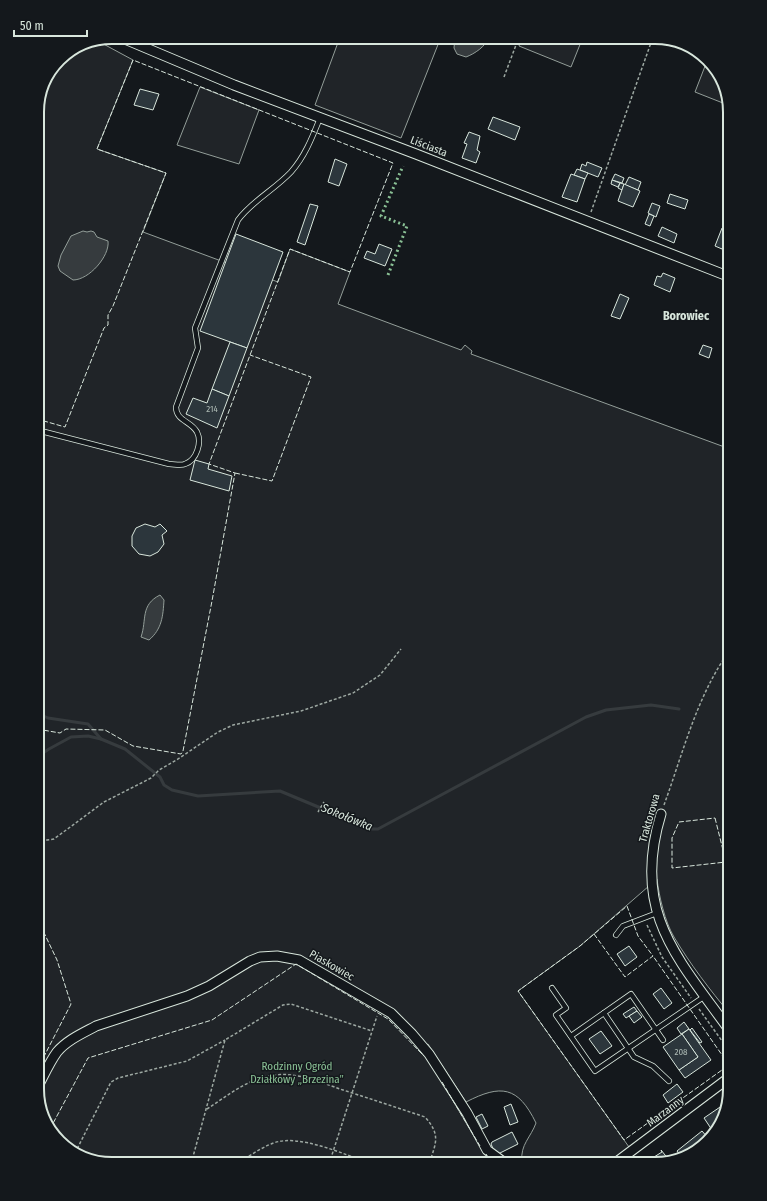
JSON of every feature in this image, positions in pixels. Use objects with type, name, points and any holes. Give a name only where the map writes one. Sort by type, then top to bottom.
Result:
[{"type":"street","name":"Liściasta","points":[[137,44],[234,85],[416,154],[723,274]]},
{"type":"street","name":"Traktorowa","points":[[661,814],[654,838],[651,864],[653,896],[657,913],[676,957],[723,1021]]},
{"type":"street","name":"Piaskowiec","points":[[44,1075],[57,1052],[69,1041],[82,1033],[96,1026],[187,996],[209,986],[250,961],[260,957],[277,956],[299,960],[391,1014],[412,1034],[428,1054],[467,1114],[487,1150],[496,1157]]},
{"type":"street","name":"Marzanny","points":[[623,1157],[723,1083]]},
{"type":"lane","points":[[44,432],[169,464],[185,464],[192,459],[199,443],[198,435],[193,427],[182,420],[176,412],[176,407],[198,348],[195,328],[238,220],[248,207],[279,183],[300,161],[306,152],[320,118]]},
{"type":"lane","points":[[616,935],[623,926],[657,913]]},
{"type":"lane","points":[[552,988],[566,1008],[556,1015],[595,1071],[694,1002],[705,996]]},
{"type":"lane","points":[[571,1036],[631,994],[663,1040]]},
{"type":"lane","points":[[604,1013],[634,1057],[653,1066],[669,1081]]},
{"type":"path","points":[[504,76],[516,44]]},
{"type":"path","points":[[588,221],[651,44]]},
{"type":"path","points":[[44,839],[47,840],[54,838],[104,802],[151,778],[159,770],[218,732],[233,725],[301,711],[354,693],[380,675],[401,649]]},
{"type":"path","name":"Traktorowa","points":[[661,814],[698,710],[723,660]]},
{"type":"path","points":[[318,812],[324,802]]},
{"type":"path","points":[[644,917],[662,957],[723,1042]]},
{"type":"path","points":[[78,1148],[111,1082],[118,1078],[187,1061],[225,1040],[282,1005],[291,1004],[372,1031]]},
{"type":"path","points":[[331,1157],[351,1092],[378,1013]]},
{"type":"path","points":[[193,1157],[225,1040]]},
{"type":"path","points":[[206,1110],[227,1095],[256,1080],[274,1075],[288,1074],[308,1078],[425,1116],[434,1126],[437,1140],[431,1157]]},
{"type":"path","points":[[248,1157],[271,1143],[286,1140],[304,1142],[351,1157]]},
{"type":"green space","points":[[337,44],[438,44],[401,138],[315,105]]},
{"type":"green space","points":[[520,44],[580,44],[571,67],[519,46]]},
{"type":"green space","name":"Rodzinny Ogród Działkowy „Brzezina”","points":[[104,45],[133,60],[97,149],[166,173],[143,232],[278,282],[290,249],[350,272],[338,304],[461,350],[465,345],[472,351],[471,354],[723,446],[723,1006],[700,977],[674,937],[663,909],[657,879],[580,946],[518,991],[629,1147],[615,1157],[522,1157],[524,1146],[536,1123],[522,1102],[515,1095],[499,1091],[489,1092],[466,1102],[428,1044],[418,1050],[429,1060],[487,1157],[107,1157],[90,1153],[74,1146],[55,1127],[48,1111],[45,1102],[44,1089],[44,107],[49,86],[55,74],[74,55],[86,49]]},
{"type":"green space","points":[[705,66],[712,74],[716,82],[722,103],[695,92]]},
{"type":"green space","points":[[200,87],[259,110],[239,164],[177,145]]},
{"type":"shaded area","points":[[454,44],[485,44],[476,52],[466,57],[457,54],[454,48]]},
{"type":"shaded area","points":[[83,231],[94,232],[97,237],[108,241],[108,247],[102,260],[92,272],[79,279],[73,280],[60,271],[58,266],[61,255],[71,236]]},
{"type":"shaded area","points":[[160,595],[164,600],[161,622],[157,631],[149,640],[141,637],[145,613],[149,603]]},
{"type":"building","points":[[140,89],[159,94],[153,110],[134,105]]},
{"type":"building","points":[[493,117],[520,127],[515,140],[488,129]]},
{"type":"building","points":[[469,132],[480,136],[477,150],[480,152],[476,163],[462,158],[467,144],[464,143]]},
{"type":"building","points":[[335,159],[347,164],[339,186],[328,182]]},
{"type":"building","points":[[587,162],[602,168],[598,177],[580,170],[582,164],[586,166]]},
{"type":"building","points":[[577,169],[588,173],[585,179],[574,175]]},
{"type":"building","points":[[571,174],[585,179],[577,202],[562,197]]},
{"type":"building","points":[[615,174],[624,178],[622,183],[612,180]]},
{"type":"building","points":[[629,177],[641,182],[638,190],[625,185]]},
{"type":"building","points":[[612,180],[620,183],[618,187],[611,184]]},
{"type":"building","points":[[620,183],[624,184],[622,190],[618,188]]},
{"type":"building","points":[[624,184],[640,191],[633,207],[618,201]]},
{"type":"building","points":[[670,194],[688,200],[685,209],[667,203]]},
{"type":"building","points":[[652,203],[660,206],[656,217],[648,213]]},
{"type":"building","points":[[310,204],[318,206],[305,245],[297,242]]},
{"type":"building","points":[[649,214],[654,216],[650,226],[645,224]]},
{"type":"building","points":[[662,227],[677,234],[674,243],[658,236]]},
{"type":"building","points":[[722,228],[723,228],[722,249],[715,246]]},
{"type":"building","points":[[236,234],[283,252],[247,348],[200,331]]},
{"type":"building","points":[[379,244],[392,249],[385,266],[364,258],[367,251],[375,254]]},
{"type":"building","points":[[663,273],[675,278],[670,292],[654,285],[657,276],[661,277]]},
{"type":"building","points":[[620,294],[629,298],[620,319],[611,316]]},
{"type":"building","points":[[230,342],[247,348],[229,396],[212,389]]},
{"type":"building","points":[[703,345],[712,348],[709,358],[699,354]]},
{"type":"building","points":[[212,389],[229,396],[217,428],[186,414],[193,398],[207,403]]},
{"type":"building","points":[[195,460],[209,464],[208,469],[232,476],[229,491],[190,480]]},
{"type":"building","points":[[145,524],[155,527],[160,524],[167,531],[162,535],[164,544],[158,552],[150,556],[139,554],[132,546],[132,536],[136,528]]},
{"type":"building","points":[[629,946],[637,957],[625,966],[617,954]]},
{"type":"building","points":[[661,988],[672,1003],[664,1009],[653,994]]},
{"type":"building","points":[[634,1007],[637,1011],[626,1018],[623,1014]]},
{"type":"building","points":[[637,1011],[642,1017],[634,1023],[629,1016]]},
{"type":"building","points":[[684,1022],[689,1029],[681,1034],[677,1028]]},
{"type":"building","points":[[692,1028],[702,1042],[700,1043],[690,1030]]},
{"type":"building","points":[[689,1029],[711,1060],[685,1078],[679,1070],[698,1057],[682,1034]]},
{"type":"building","points":[[601,1031],[612,1046],[600,1054],[589,1039]]},
{"type":"building","points":[[682,1034],[698,1057],[679,1070],[663,1047]]},
{"type":"building","points":[[677,1084],[683,1092],[668,1103],[663,1095]]},
{"type":"building","points":[[511,1104],[518,1122],[510,1125],[504,1107]]},
{"type":"building","points":[[721,1106],[711,1128],[704,1118]]},
{"type":"building","points":[[482,1114],[488,1126],[482,1129],[476,1117]]},
{"type":"building","points":[[702,1131],[705,1135],[685,1150],[678,1153],[677,1151]]},
{"type":"building","points":[[512,1132],[518,1144],[498,1154],[495,1153],[491,1144],[492,1142]]},
{"type":"building","points":[[661,1150],[666,1156],[654,1157],[662,1152]]},
{"type":"waterway","name":"Sokołówka","points":[[44,752],[71,737],[88,736],[101,739],[125,749],[160,777],[164,785],[172,790],[198,796],[280,791],[371,829],[378,829],[586,717],[606,710],[651,705],[679,709]]},
{"type":"waterway","points":[[44,716],[88,724],[101,739]]},
{"type":"hedge","points":[[388,275],[407,226],[381,216],[403,166]]},
{"type":"fence","points":[[44,421],[65,427],[104,328],[108,325],[108,315],[113,306],[166,173],[97,149],[133,60],[393,163],[350,272],[290,249],[209,464],[235,473],[183,751],[181,754],[133,746],[105,730],[66,729],[60,733],[44,730]]},
{"type":"fence","points":[[235,473],[272,481],[311,377],[250,355]]},
{"type":"fence","points":[[715,818],[723,850]]},
{"type":"fence","points":[[715,818],[679,822],[672,838],[672,868],[723,862]]},
{"type":"fence","points":[[594,934],[627,906],[638,936],[653,956]]},
{"type":"fence","points":[[44,933],[57,960],[71,1004],[44,1056]]},
{"type":"fence","points":[[594,934],[625,977],[653,956]]},
{"type":"fence","points":[[594,934],[518,991],[624,1140],[723,1069]]},
{"type":"fence","points":[[653,956],[723,1056]]},
{"type":"fence","points":[[53,1123],[88,1058],[212,1020],[296,964],[388,1019],[424,1056]]},
{"type":"fence","points":[[442,1082],[480,1146]]},
{"type":"district","name":"Borowiec","points":[[686,316]]}]
